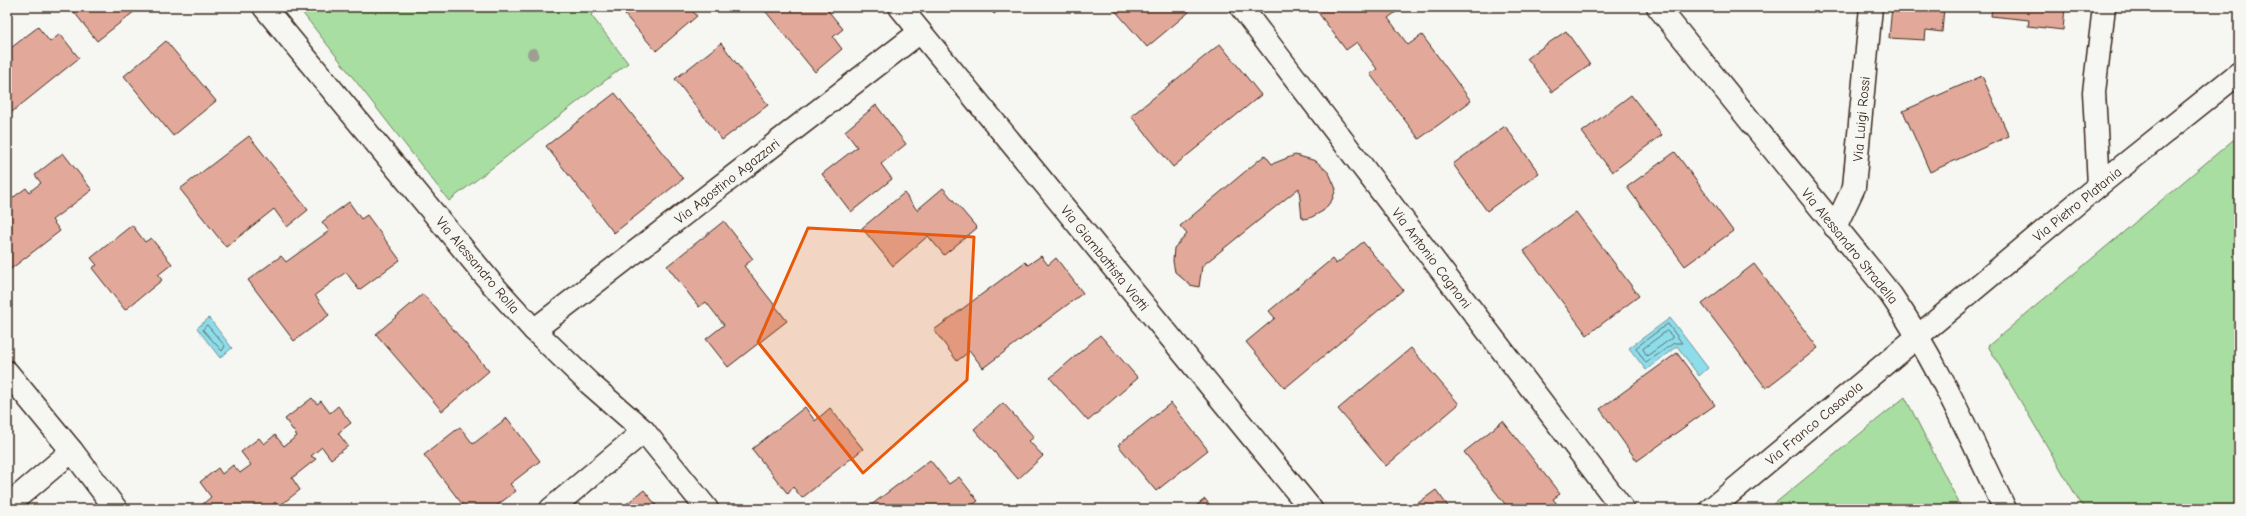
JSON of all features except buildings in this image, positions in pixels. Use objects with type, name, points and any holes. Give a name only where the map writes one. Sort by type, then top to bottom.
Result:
[{"type":"street","name":"Via Alessandro Rolla","points":[[264,7],[492,284],[534,330],[589,383],[644,431],[707,509]]},
{"type":"street","name":"Via Giambattista Viotti","points":[[900,7],[1310,509]]},
{"type":"street","name":"Via Antonio Cagnoni","points":[[1241,7],[1623,509]]},
{"type":"street","name":"Via Alessandro Stradella","points":[[1658,7],[1891,295],[1910,322],[1942,380],[2005,509]]},
{"type":"street","name":"Via Luigi Rossi","points":[[1835,227],[1854,187],[1871,7]]},
{"type":"street","points":[[2100,185],[2094,92],[2104,7]]},
{"type":"street","name":"Via Agostino Agazzari","points":[[534,330],[920,32]]},
{"type":"street","name":"Via Pietro Platania","points":[[1917,336],[2239,73]]},
{"type":"street","name":"Via Franco Casavola","points":[[1711,509],[1917,336]]},
{"type":"street","points":[[7,372],[72,451],[116,509]]},
{"type":"street","points":[[551,509],[644,431]]},
{"type":"street","points":[[7,506],[72,451]]},
{"type":"highlighted area","points":[[808,228],[974,237],[967,380],[863,473],[758,342]]},
{"type":"green space","points":[[298,7],[600,7],[591,15],[628,63],[449,201]]},
{"type":"green space","points":[[2239,135],[2239,509],[2084,509],[1988,346]]},
{"type":"green space","points":[[1905,397],[1962,509],[1768,509]]},
{"type":"water","points":[[209,318],[232,348],[220,358],[197,328]]},
{"type":"water","points":[[1670,318],[1708,368],[1699,376],[1677,346],[1646,370],[1629,348]]}]
